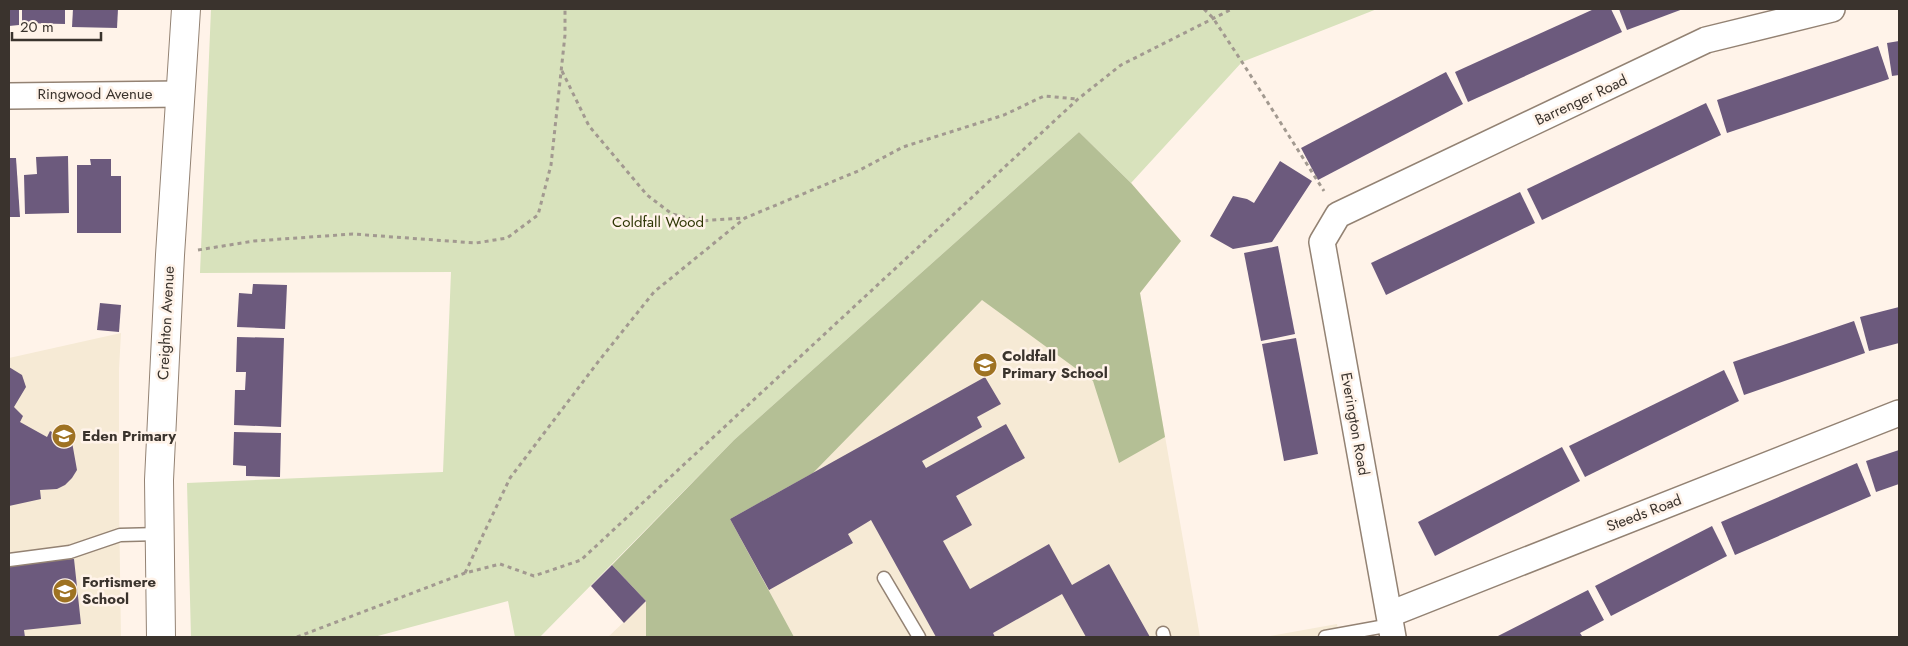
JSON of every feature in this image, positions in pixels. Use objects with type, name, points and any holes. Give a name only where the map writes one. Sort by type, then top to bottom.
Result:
[{"type":"street","name":"Creighton Avenue","points":[[161,637],[159,480],[170,255],[186,9]]},
{"type":"street","name":"Barrenger Road","points":[[1338,215],[1706,40],[1832,9]]},
{"type":"street","name":"Ringwood Avenue","points":[[9,96],[181,94]]},
{"type":"street","name":"Everington Road","points":[[1338,215],[1322,242],[1391,625]]},
{"type":"street","name":"Steeds Road","points":[[1391,625],[1899,413]]},
{"type":"lane","points":[[9,560],[70,552],[120,535],[160,534]]},
{"type":"lane","points":[[884,578],[919,637]]},
{"type":"lane","points":[[1325,637],[1391,625]]},
{"type":"path","points":[[170,255],[254,241],[353,234],[476,244],[507,238],[538,216],[551,165],[565,35],[565,9]]},
{"type":"path","points":[[1204,9],[1213,18],[1338,215]]},
{"type":"path","points":[[297,637],[464,573],[500,564],[534,576],[581,560],[1078,99],[1121,65],[1232,9]]},
{"type":"path","points":[[561,71],[589,126],[646,195],[672,214],[699,221],[745,218]]},
{"type":"path","points":[[464,573],[510,478],[598,362],[654,292],[745,218],[858,171],[903,147],[1004,115],[1044,96],[1078,99]]},
{"type":"shaded area","name":"Coldfall Primary School","points":[[1131,183],[1181,241],[1140,293],[1200,637],[608,637],[646,601],[612,565]]},
{"type":"shaded area","name":"Eden Primary","points":[[121,333],[119,369],[119,503],[121,637],[9,637],[9,358]]},
{"type":"shaded area","points":[[1337,624],[1340,637],[1265,637]]},
{"type":"green space","name":"Coldfall Wood","points":[[211,9],[1377,9],[1242,62],[1131,183],[1079,132],[734,440],[540,637],[515,637],[508,601],[374,637],[191,637],[187,483],[443,472],[451,272],[200,273]]},
{"type":"green space","points":[[1079,132],[1131,183],[1181,241],[1140,293],[1165,437],[1119,463],[1093,381],[982,300],[813,473],[730,519],[794,637],[646,637],[646,601],[612,565],[734,440]]},
{"type":"building","points":[[9,9],[19,9],[19,25],[9,26]]},
{"type":"building","points":[[22,9],[65,9],[65,24],[22,23]]},
{"type":"building","points":[[73,9],[118,9],[117,28],[72,27]]},
{"type":"building","points":[[1594,9],[1611,9],[1622,32],[1468,102],[1455,72]]},
{"type":"building","points":[[1619,9],[1683,9],[1627,30]]},
{"type":"building","points":[[1899,41],[1899,75],[1892,76],[1887,43]]},
{"type":"building","points":[[1878,46],[1889,79],[1727,133],[1717,100]]},
{"type":"building","points":[[1446,72],[1463,104],[1318,180],[1301,148]]},
{"type":"building","points":[[1706,103],[1721,135],[1542,220],[1527,189]]},
{"type":"building","points":[[68,156],[69,213],[25,214],[24,175],[37,174],[36,157]]},
{"type":"building","points":[[9,158],[16,158],[20,217],[9,217]]},
{"type":"building","points":[[90,159],[111,159],[111,176],[121,176],[121,233],[77,233],[77,165],[91,165]]},
{"type":"building","points":[[1280,161],[1312,181],[1272,242],[1233,249],[1210,236],[1233,196],[1247,199],[1254,203]]},
{"type":"building","points":[[1520,192],[1535,223],[1386,295],[1371,263]]},
{"type":"building","points":[[1278,246],[1295,334],[1261,341],[1244,253]]},
{"type":"building","points":[[253,284],[287,285],[285,329],[237,327],[239,293],[252,294]]},
{"type":"building","points":[[100,303],[121,305],[119,332],[97,330]]},
{"type":"building","points":[[1899,307],[1899,343],[1869,351],[1860,317]]},
{"type":"building","points":[[1854,321],[1865,353],[1744,395],[1733,362]]},
{"type":"building","points":[[237,337],[284,338],[281,427],[234,425],[235,390],[245,390],[246,372],[236,372]]},
{"type":"building","points":[[1296,338],[1318,454],[1284,461],[1262,344]]},
{"type":"building","points":[[9,367],[22,375],[26,387],[14,407],[23,416],[20,422],[47,437],[50,431],[72,442],[77,470],[65,485],[57,489],[40,490],[41,499],[9,506]]},
{"type":"building","points":[[1724,370],[1739,401],[1585,477],[1569,446]]},
{"type":"building","points":[[985,377],[1001,404],[977,417],[982,427],[922,461],[926,468],[1006,424],[1025,458],[956,496],[972,525],[943,541],[970,589],[1049,544],[1072,585],[1109,564],[1150,637],[1086,637],[1062,594],[993,633],[995,637],[936,637],[871,520],[848,534],[853,543],[769,590],[730,519]]},
{"type":"building","points":[[234,432],[281,433],[280,477],[246,476],[246,466],[233,465]]},
{"type":"building","points":[[1562,447],[1580,481],[1435,556],[1418,522]]},
{"type":"building","points":[[1899,450],[1899,484],[1876,492],[1866,461]]},
{"type":"building","points":[[1857,463],[1871,496],[1735,555],[1721,522]]},
{"type":"building","points":[[1712,526],[1727,556],[1611,616],[1595,586]]},
{"type":"building","points":[[74,559],[81,624],[24,630],[25,637],[9,637],[9,562]]},
{"type":"building","points":[[612,565],[646,601],[624,623],[591,586]]},
{"type":"building","points":[[1588,590],[1604,620],[1580,633],[1582,636],[1496,637]]},
{"type":"place","name":"Coldfall Primary School","points":[[985,365]]},
{"type":"place","name":"Eden Primary","points":[[64,436]]},
{"type":"place","name":"Fortismere School","points":[[65,591]]}]
